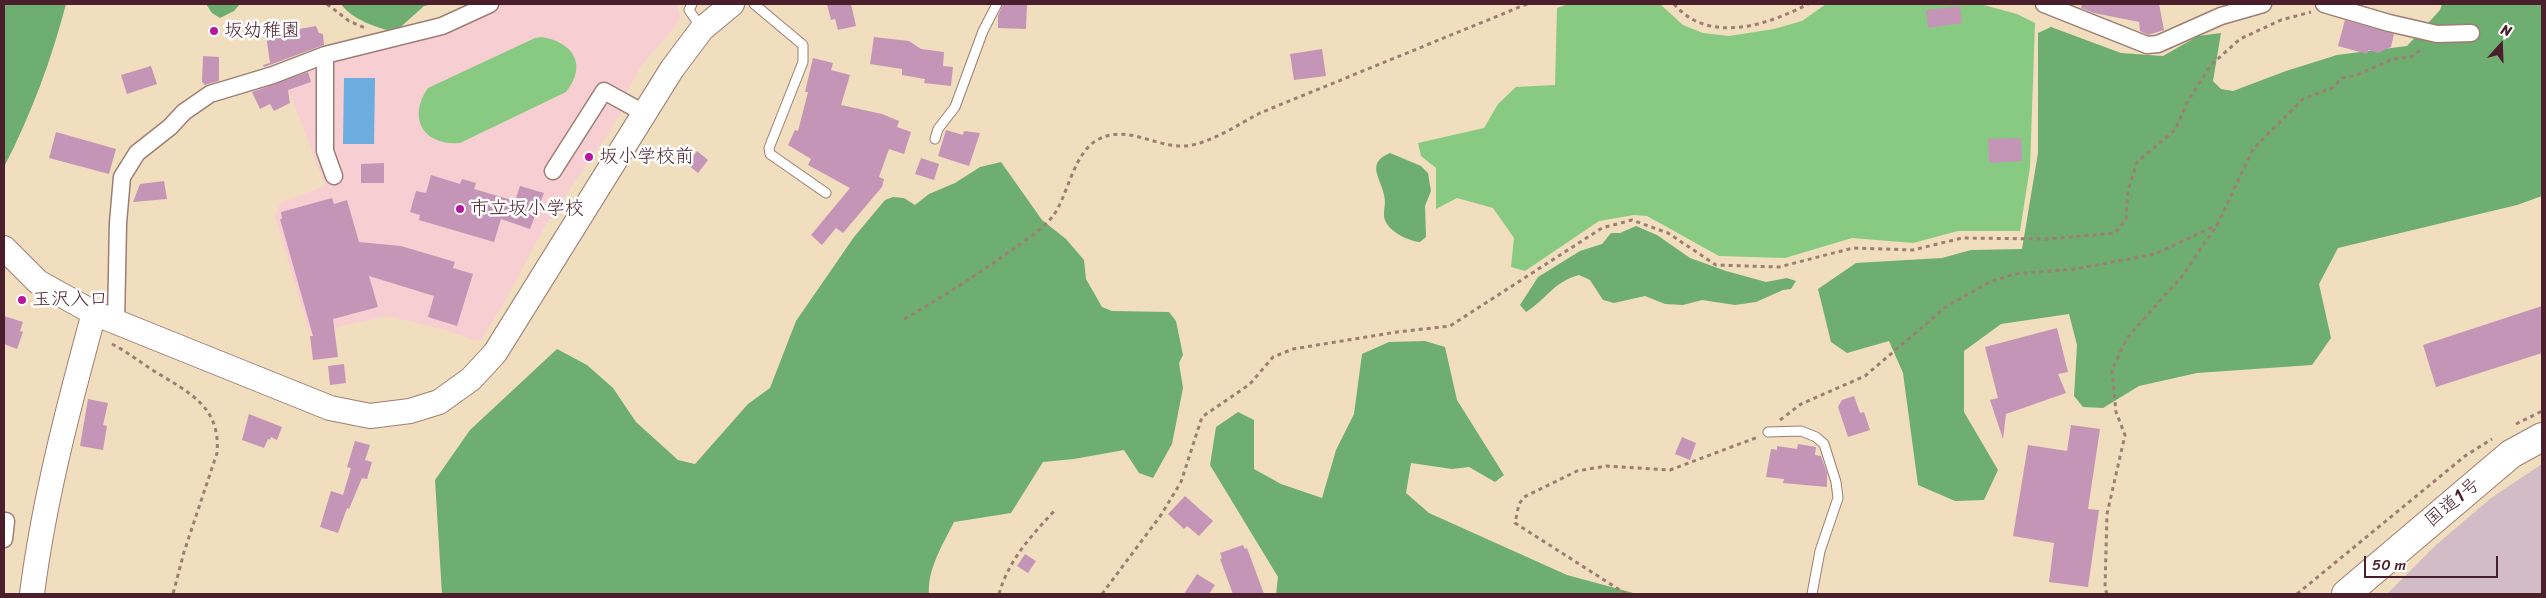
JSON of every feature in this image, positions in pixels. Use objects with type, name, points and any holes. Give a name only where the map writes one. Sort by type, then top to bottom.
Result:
[{"type":"highway","name":"国道1号","points":[[2346,594],[2511,454],[2542,437]]},
{"type":"street","points":[[116,322],[119,196],[122,177],[137,153],[170,127],[198,100],[326,54],[442,26],[490,4]]},
{"type":"street","points":[[4,248],[38,282],[94,313],[330,408],[370,416],[410,411],[439,402],[471,379],[495,352],[672,69],[702,29],[732,4]]},
{"type":"street","points":[[2044,4],[2147,45],[2158,44],[2221,16],[2264,4]]},
{"type":"street","points":[[2324,4],[2389,23],[2437,34],[2471,33]]},
{"type":"street","points":[[326,54],[325,151],[334,176]]},
{"type":"street","points":[[553,171],[604,91],[644,113]]},
{"type":"street","points":[[32,594],[44,517],[94,313]]},
{"type":"street","points":[[4,521],[6,521],[4,539]]},
{"type":"lane","points":[[692,4],[689,10],[702,29]]},
{"type":"lane","points":[[754,4],[799,40],[804,48],[803,62],[769,148],[770,154],[826,193]]},
{"type":"lane","points":[[935,139],[938,129],[955,107],[983,31],[997,4]]},
{"type":"lane","points":[[1768,432],[1801,431],[1816,437],[1824,444],[1836,482],[1838,498],[1820,551],[1812,594]]},
{"type":"path","points":[[327,4],[349,20],[393,39]]},
{"type":"path","points":[[904,319],[959,287],[1030,237],[1053,216],[1076,167],[1089,147],[1099,138],[1124,133],[1172,145],[1191,146],[1220,135],[1260,113],[1527,4]]},
{"type":"path","points":[[1674,4],[1680,11],[1706,25],[1743,28],[1763,24],[1808,4]]},
{"type":"path","points":[[1102,594],[1161,515],[1181,482],[1202,416],[1250,384],[1273,357],[1293,349],[1397,332],[1450,326],[1602,228],[1632,220],[1668,233],[1716,265],[1779,267],[1853,248],[1914,250],[1962,238],[2048,239],[2114,233],[2126,219],[2128,190],[2137,162],[2175,130],[2188,101],[2211,65],[2240,39],[2281,20],[2307,14],[2324,4]]},
{"type":"path","points":[[2107,594],[2105,588],[2107,514],[2125,435],[2115,404],[2112,376],[2114,361],[2127,338],[2183,275],[2217,226],[2253,149],[2303,99],[2332,88],[2342,78],[2358,75],[2393,59],[2411,57],[2433,41],[2437,34]]},
{"type":"path","points":[[1626,594],[1515,523],[1518,504],[1524,497],[1577,471],[1606,466],[1670,470],[1686,466],[1768,432],[1787,412],[1865,376],[1947,306],[1990,282],[2014,274],[2075,269],[2155,254],[2217,226]]},
{"type":"path","points":[[88,336],[114,345],[196,397],[212,418],[218,441],[216,453],[184,552],[173,594]]},
{"type":"path","points":[[2513,426],[2542,410]]},
{"type":"path","points":[[2297,594],[2465,456],[2497,436]]},
{"type":"path","points":[[999,594],[1004,575],[1012,561],[1029,538],[1056,509]]},
{"type":"shaded area","points":[[499,4],[677,4],[680,15],[678,23],[641,66],[624,98],[621,112],[612,128],[546,224],[504,303],[481,340],[473,340],[442,329],[388,316],[310,333],[275,217],[281,202],[325,186],[293,101],[288,90],[277,76]]},
{"type":"shaded area","points":[[2542,464],[2542,594],[2387,594],[2436,545],[2491,498]]},
{"type":"green space","points":[[4,4],[66,4],[40,87],[4,167]]},
{"type":"green space","points":[[206,4],[240,4],[234,11],[220,18],[212,13]]},
{"type":"green space","points":[[341,4],[433,4],[424,6],[395,32],[380,28],[358,18]]},
{"type":"green space","points":[[1568,4],[1660,4],[1683,25],[1703,33],[1729,36],[1774,29],[1802,21],[1826,4],[1980,4],[2017,14],[2035,23],[2030,167],[2020,231],[1958,231],[1913,243],[1852,238],[1785,258],[1719,256],[1647,216],[1634,215],[1599,221],[1525,271],[1511,267],[1514,238],[1493,208],[1457,198],[1436,209],[1436,168],[1421,156],[1418,143],[1484,128],[1498,104],[1516,87],[1555,85],[1557,8]]},
{"type":"green space","points":[[2442,4],[2542,4],[2542,196],[2517,205],[2338,248],[2319,284],[2331,338],[2312,365],[2197,373],[2139,386],[2103,408],[2083,407],[2074,396],[2077,345],[2069,314],[2001,324],[1964,351],[1964,412],[1998,470],[1984,500],[1955,501],[1918,485],[1903,373],[1889,341],[1847,353],[1831,342],[1818,289],[1856,263],[1942,258],[1971,250],[2022,249],[2038,153],[2038,33],[2051,27],[2121,53],[2163,56],[2198,36],[2221,33],[2213,81],[2221,89],[2233,91],[2286,71],[2337,55],[2407,46],[2440,10]]},
{"type":"green space","points":[[542,37],[562,44],[574,56],[576,73],[573,82],[566,92],[460,143],[447,143],[436,140],[422,128],[419,110],[428,88],[535,38]]},
{"type":"green space","points":[[1390,153],[1421,166],[1428,173],[1431,191],[1425,206],[1426,237],[1420,242],[1403,237],[1387,225],[1384,214],[1385,198],[1376,166],[1382,157]]},
{"type":"green space","points":[[1001,162],[1042,220],[1066,239],[1084,260],[1086,279],[1102,307],[1112,311],[1169,312],[1176,321],[1183,355],[1179,363],[1183,388],[1172,444],[1153,478],[1139,473],[1124,450],[1074,459],[1043,462],[1011,513],[954,522],[933,566],[929,594],[442,594],[435,480],[470,430],[557,349],[587,365],[613,388],[636,422],[678,460],[695,464],[748,404],[770,388],[796,321],[854,237],[885,200],[893,197],[904,198],[915,205],[929,194],[955,183],[980,167]]},
{"type":"green space","points":[[1636,226],[1657,235],[1690,258],[1726,271],[1766,282],[1787,278],[1796,281],[1791,289],[1783,290],[1756,302],[1735,305],[1702,300],[1683,305],[1665,304],[1645,296],[1614,303],[1603,300],[1590,280],[1579,275],[1556,286],[1526,312],[1520,305],[1538,277],[1580,251],[1602,244],[1611,233],[1620,233]]},
{"type":"green space","points":[[1425,341],[1445,347],[1457,400],[1504,475],[1495,482],[1469,467],[1452,469],[1411,463],[1406,493],[1429,513],[1567,575],[1637,594],[1276,594],[1278,577],[1210,465],[1216,427],[1238,412],[1254,420],[1254,469],[1281,484],[1322,498],[1336,450],[1354,414],[1362,354],[1389,342]]},
{"type":"water","points":[[344,78],[375,78],[374,144],[343,144]]},
{"type":"building","points":[[827,4],[851,4],[856,26],[838,30],[835,19],[831,20]]},
{"type":"building","points":[[1003,4],[1027,4],[1026,29],[998,28],[998,16]]},
{"type":"building","points":[[2082,4],[2159,4],[2164,30],[2148,35],[2140,31],[2139,22],[2094,13],[2081,8]]},
{"type":"building","points":[[1960,6],[1962,23],[1928,28],[1926,10]]},
{"type":"building","points":[[2345,20],[2394,34],[2391,47],[2378,53],[2368,50],[2367,54],[2338,46]]},
{"type":"building","points":[[316,26],[319,33],[323,34],[324,45],[264,67],[263,65],[270,63],[266,35]]},
{"type":"building","points":[[874,37],[909,41],[921,49],[944,52],[943,66],[953,67],[951,86],[924,83],[925,79],[902,75],[902,69],[870,64]]},
{"type":"building","points":[[1322,49],[1326,76],[1294,80],[1290,54]]},
{"type":"building","points":[[203,56],[219,57],[219,81],[205,85],[202,82]]},
{"type":"building","points":[[813,58],[833,63],[831,70],[850,75],[841,105],[882,114],[899,121],[897,127],[911,132],[904,154],[889,149],[879,177],[884,179],[882,187],[843,233],[836,228],[822,245],[811,235],[850,188],[808,165],[811,159],[788,145],[795,130],[798,131],[808,92],[805,92]]},
{"type":"building","points":[[151,66],[157,84],[127,94],[121,75]]},
{"type":"building","points":[[308,72],[311,82],[288,90],[290,103],[274,111],[270,104],[260,109],[252,92]]},
{"type":"building","points":[[946,130],[963,135],[964,131],[980,133],[969,166],[938,156]]},
{"type":"building","points":[[56,132],[116,149],[109,174],[49,158]]},
{"type":"building","points":[[2021,138],[2022,161],[1989,163],[1988,139]]},
{"type":"building","points":[[697,151],[708,160],[698,173],[687,164]]},
{"type":"building","points":[[921,158],[939,164],[934,180],[915,174]]},
{"type":"building","points":[[384,163],[384,183],[361,183],[361,164]]},
{"type":"building","points":[[431,175],[460,184],[462,179],[476,183],[474,189],[515,201],[520,186],[544,193],[530,229],[501,219],[494,242],[419,220],[420,215],[410,212],[416,191],[426,193]]},
{"type":"building","points":[[164,181],[167,199],[133,202],[140,184]]},
{"type":"building","points":[[332,198],[334,204],[347,200],[359,242],[401,246],[455,262],[453,268],[473,274],[457,326],[428,317],[434,296],[369,276],[378,307],[333,319],[338,357],[313,360],[310,336],[313,336],[280,219],[282,219],[281,212]]},
{"type":"building","points":[[2542,306],[2542,353],[2436,387],[2423,345]]},
{"type":"building","points":[[4,316],[23,322],[20,331],[23,332],[17,349],[4,344]]},
{"type":"building","points":[[2057,328],[2068,372],[2058,374],[2066,393],[2006,414],[2003,439],[1990,400],[1998,398],[1985,347]]},
{"type":"building","points":[[344,364],[346,383],[330,385],[328,366]]},
{"type":"building","points":[[1854,396],[1860,413],[1864,412],[1870,430],[1848,437],[1838,407],[1842,400]]},
{"type":"building","points":[[88,399],[108,403],[103,425],[107,426],[103,450],[80,446]]},
{"type":"building","points":[[249,414],[282,427],[277,440],[271,437],[264,448],[242,440]]},
{"type":"building","points":[[2071,425],[2100,429],[2088,509],[2099,510],[2088,587],[2049,582],[2054,543],[2013,536],[2028,445],[2067,451]]},
{"type":"building","points":[[1682,437],[1696,443],[1690,460],[1675,454]]},
{"type":"building","points":[[355,441],[370,445],[365,460],[372,462],[367,479],[362,478],[349,509],[347,508],[338,533],[320,527],[331,491],[343,495],[351,468],[347,467]]},
{"type":"building","points":[[1798,444],[1816,447],[1815,455],[1821,456],[1827,473],[1827,487],[1783,483],[1784,479],[1766,477],[1771,449],[1777,450],[1777,446],[1797,449]]},
{"type":"building","points":[[1185,496],[1213,521],[1199,536],[1187,526],[1184,529],[1168,514]]},
{"type":"building","points":[[1243,545],[1245,549],[1247,548],[1264,594],[1233,594],[1220,559],[1222,558],[1220,553]]},
{"type":"building","points":[[1025,554],[1036,561],[1028,573],[1017,566]]},
{"type":"building","points":[[1197,574],[1215,585],[1209,594],[1184,594]]},
{"type":"place","name":"坂幼稚園","points":[[214,31]]},
{"type":"place","name":"坂小学校前","points":[[589,157]]},
{"type":"place","name":"市立坂小学校","points":[[460,209]]},
{"type":"place","name":"玉沢入口","points":[[22,300]]}]
